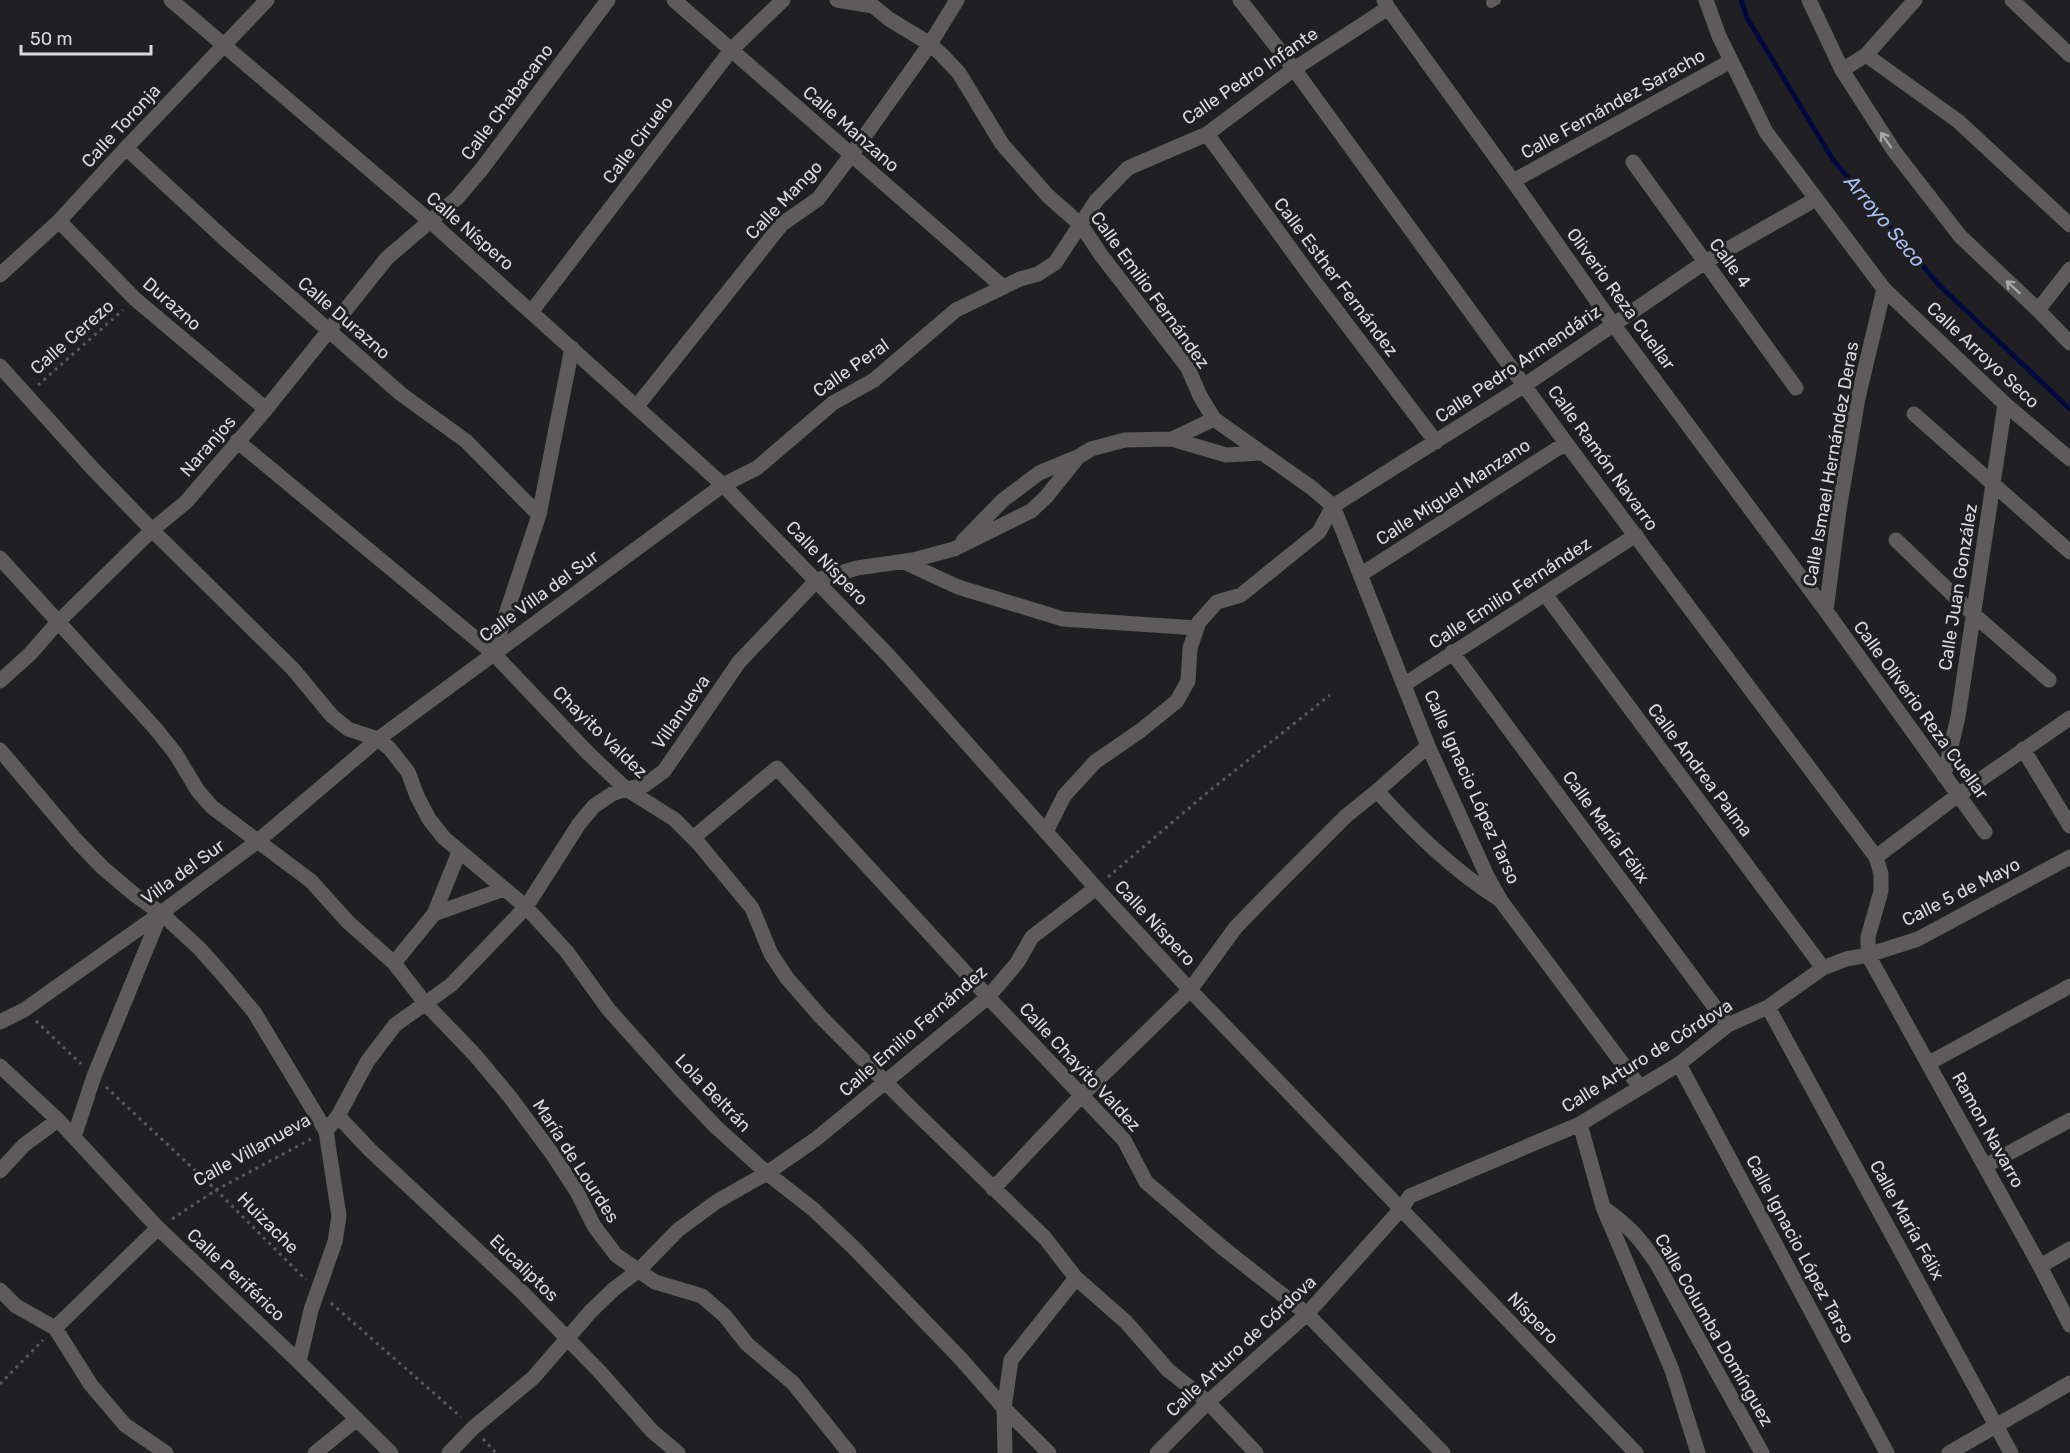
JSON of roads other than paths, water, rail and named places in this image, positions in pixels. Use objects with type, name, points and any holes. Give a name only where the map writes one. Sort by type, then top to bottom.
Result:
[{"type":"street","name":"Calle Níspero","points":[[171,0],[431,222],[723,484],[889,656],[1190,990],[1401,1209]]},
{"type":"street","name":"Calle Toronja","points":[[0,274],[58,222],[267,0]]},
{"type":"street","name":"Calle Chabacano","points":[[431,222],[457,198],[481,170],[608,0]]},
{"type":"street","name":"Calle Manzano","points":[[674,0],[1003,287]]},
{"type":"street","name":"Calle Ciruelo","points":[[532,311],[731,51],[783,0]]},
{"type":"street","name":"Calle Emilio Fernández","points":[[837,0],[872,3],[889,19],[930,44],[959,73],[1002,144],[1048,196],[1081,225],[1101,255],[1188,368],[1200,396],[1214,418],[1312,488],[1333,506]]},
{"type":"street","name":"Calle Mango","points":[[637,406],[782,224],[818,199],[930,44],[957,0]]},
{"type":"street","name":"Calle Ramón Navarro","points":[[1240,0],[1294,69],[1566,443],[1876,857],[1881,874],[1881,891],[1868,937],[1868,955]]},
{"type":"street","name":"Calle Arroyo Seco","points":[[1706,0],[1719,36],[1766,132],[1884,289],[2005,404],[2070,459]]},
{"type":"street","points":[[1809,0],[1842,70],[1894,152],[1960,236],[2070,343]]},
{"type":"street","points":[[1842,70],[1866,55],[1915,0]]},
{"type":"street","points":[[2012,0],[2070,55]]},
{"type":"street","name":"Calle Pedro Infante","points":[[1003,287],[1038,274],[1055,263],[1096,201],[1128,168],[1207,134],[1386,4]]},
{"type":"street","name":"Oliverio Reza Cuellar","points":[[1386,4],[1613,324],[1826,611]]},
{"type":"street","points":[[1866,55],[1958,121],[2070,225]]},
{"type":"street","name":"Calle Fernández Saracho","points":[[1513,182],[1731,61]]},
{"type":"street","name":"Calle Esther Fernández","points":[[1207,134],[1311,277],[1436,442]]},
{"type":"street","name":"Calle Durazno","points":[[126,148],[228,242],[401,394],[465,441],[539,515]]},
{"type":"street","name":"Calle 4","points":[[1633,162],[1796,388]]},
{"type":"street","name":"Calle Pedro Armendáriz","points":[[1333,506],[1525,385],[1705,262],[1816,199]]},
{"type":"street","name":"Durazno","points":[[58,222],[135,299],[266,409]]},
{"type":"street","name":"Naranjos","points":[[0,681],[30,654],[58,622],[152,530],[186,502],[266,409],[387,258],[431,222]]},
{"type":"street","points":[[2038,310],[2070,269]]},
{"type":"street","name":"Calle Peral","points":[[723,484],[757,468],[833,403],[874,380],[956,310],[1003,287]]},
{"type":"street","name":"Calle Ismael Hernández Deras","points":[[1826,611],[1858,398],[1884,289]]},
{"type":"street","points":[[493,653],[539,515],[573,348]]},
{"type":"street","points":[[0,366],[152,530],[293,669],[332,716],[348,729],[378,739]]},
{"type":"street","name":"Calle Juan González","points":[[1944,776],[1958,717],[2005,404]]},
{"type":"street","points":[[1914,414],[2070,552]]},
{"type":"street","points":[[1172,439],[1214,418]]},
{"type":"street","points":[[954,549],[1003,500],[1039,473],[1078,457],[1090,449],[1125,440],[1172,439],[1226,455],[1261,453]]},
{"type":"street","name":"Chayito Valdez","points":[[237,441],[493,653],[588,753],[626,789],[674,819],[752,908],[771,954],[787,978],[820,1016],[886,1081]]},
{"type":"street","name":"Calle Miguel Manzano","points":[[1360,575],[1566,443]]},
{"type":"street","points":[[817,580],[857,568],[904,562],[954,549],[1031,511],[1046,497],[1078,457]]},
{"type":"street","name":"Calle Villa del Sur","points":[[378,739],[723,484]]},
{"type":"street","points":[[1046,832],[1064,796],[1095,762],[1140,731],[1177,701],[1188,681],[1190,648],[1199,622],[1217,602],[1241,595],[1319,532],[1333,506]]},
{"type":"street","name":"Calle Ignacio López Tarso","points":[[1333,506],[1428,746],[1488,878],[1501,901],[1640,1087]]},
{"type":"street","name":"Calle Emilio Fernández","points":[[1405,684],[1636,535]]},
{"type":"street","points":[[1896,540],[1973,614],[2049,680]]},
{"type":"street","name":"María de Lourdes","points":[[0,558],[175,753],[198,791],[212,807],[311,882],[348,922],[394,963],[425,1004],[475,1055],[510,1097],[553,1155],[577,1192],[594,1226],[616,1255],[655,1282],[702,1296],[725,1316],[747,1344],[793,1383],[849,1453]]},
{"type":"street","points":[[904,562],[958,587],[1063,619],[1197,628]]},
{"type":"street","name":"Villanueva","points":[[526,907],[579,824],[594,806],[612,794],[645,785],[664,771],[739,662],[817,580]]},
{"type":"street","name":"Calle Andrea Palma","points":[[1545,594],[1823,968]]},
{"type":"street","name":"Calle Oliverio Reza Cuellar","points":[[1826,611],[1985,832]]},
{"type":"street","name":"Calle María Félix","points":[[1452,652],[1728,1025]]},
{"type":"street","points":[[1876,857],[1958,795],[2070,718]]},
{"type":"street","name":"Villa del Sur","points":[[0,1022],[24,1010],[162,913],[258,841],[378,739]]},
{"type":"street","name":"Lola Beltrán","points":[[378,739],[390,748],[408,772],[429,819],[444,838],[526,907],[567,952],[609,1010],[678,1087],[716,1127],[767,1173],[813,1209],[854,1248],[1049,1453]]},
{"type":"street","points":[[993,1189],[1082,1096],[1190,990],[1236,927],[1346,816],[1428,746]]},
{"type":"street","points":[[2023,749],[2070,826]]},
{"type":"street","points":[[0,750],[83,847],[135,895],[162,913],[200,949],[255,1012],[326,1131],[339,1216],[336,1242],[311,1310],[299,1362]]},
{"type":"street","name":"Calle Chayito Valdez","points":[[693,838],[777,768],[988,997],[1124,1140],[1146,1182],[1223,1248],[1307,1314],[1443,1453]]},
{"type":"street","points":[[1377,791],[1417,834],[1450,864],[1474,884],[1501,901]]},
{"type":"street","points":[[394,963],[434,914],[459,852]]},
{"type":"street","name":"Calle 5 de Mayo","points":[[1868,955],[1918,939],[2070,857]]},
{"type":"street","name":"Calle Emilio Fernández","points":[[449,1453],[473,1428],[533,1378],[614,1289],[639,1270],[678,1230],[716,1202],[767,1173],[816,1139],[988,997],[1017,963],[1032,937],[1096,888]]},
{"type":"street","points":[[434,914],[504,889]]},
{"type":"street","name":"Calle Villanueva","points":[[326,1131],[338,1116],[367,1062],[395,1025],[451,985],[526,907]]},
{"type":"street","points":[[74,1137],[94,1076],[162,913]]},
{"type":"street","name":"Calle Arturo de Córdova","points":[[1157,1453],[1208,1402],[1307,1314],[1410,1196],[1580,1124],[1679,1064],[1728,1025],[1768,1007],[1823,968],[1846,959],[1868,955]]},
{"type":"street","name":"Ramon Navarro","points":[[1868,955],[2040,1266],[2070,1326]]},
{"type":"street","points":[[1929,1063],[2070,986]]},
{"type":"street","name":"Calle María Félix","points":[[1768,1007],[2012,1453]]},
{"type":"street","name":"Calle Ignacio López Tarso","points":[[1679,1064],[1887,1453]]},
{"type":"street","name":"Calle Periférico","points":[[0,1066],[58,1120],[158,1228],[391,1453]]},
{"type":"street","points":[[886,1081],[1045,1238],[1076,1278],[1126,1322],[1168,1370],[1208,1402],[1256,1453]]},
{"type":"street","name":"Eucaliptos","points":[[338,1116],[370,1150],[482,1253],[567,1338],[652,1431],[678,1453]]},
{"type":"street","points":[[0,1171],[24,1144],[58,1120]]},
{"type":"street","points":[[1985,1166],[2070,1120]]},
{"type":"street","points":[[1580,1124],[1603,1207],[1672,1370],[1698,1453]]},
{"type":"street","name":"Calle Columba Domínguez","points":[[1603,1207],[1627,1224],[1657,1264],[1762,1453]]},
{"type":"street","name":"Níspero","points":[[1401,1209],[1636,1453]]},
{"type":"street","points":[[55,1328],[158,1228]]},
{"type":"street","points":[[2040,1266],[2070,1249]]},
{"type":"street","points":[[1005,1453],[1004,1408],[1011,1360],[1076,1278]]},
{"type":"street","points":[[0,1290],[16,1306],[55,1328],[91,1385],[125,1425],[166,1453]]},
{"type":"street","points":[[1949,1453],[2070,1383]]},
{"type":"street","points":[[315,1453],[357,1419]]},
{"type":"waterway","name":"Arroyo Seco","points":[[1741,0],[1747,18],[1834,161],[1939,285],[2070,409]]}]
